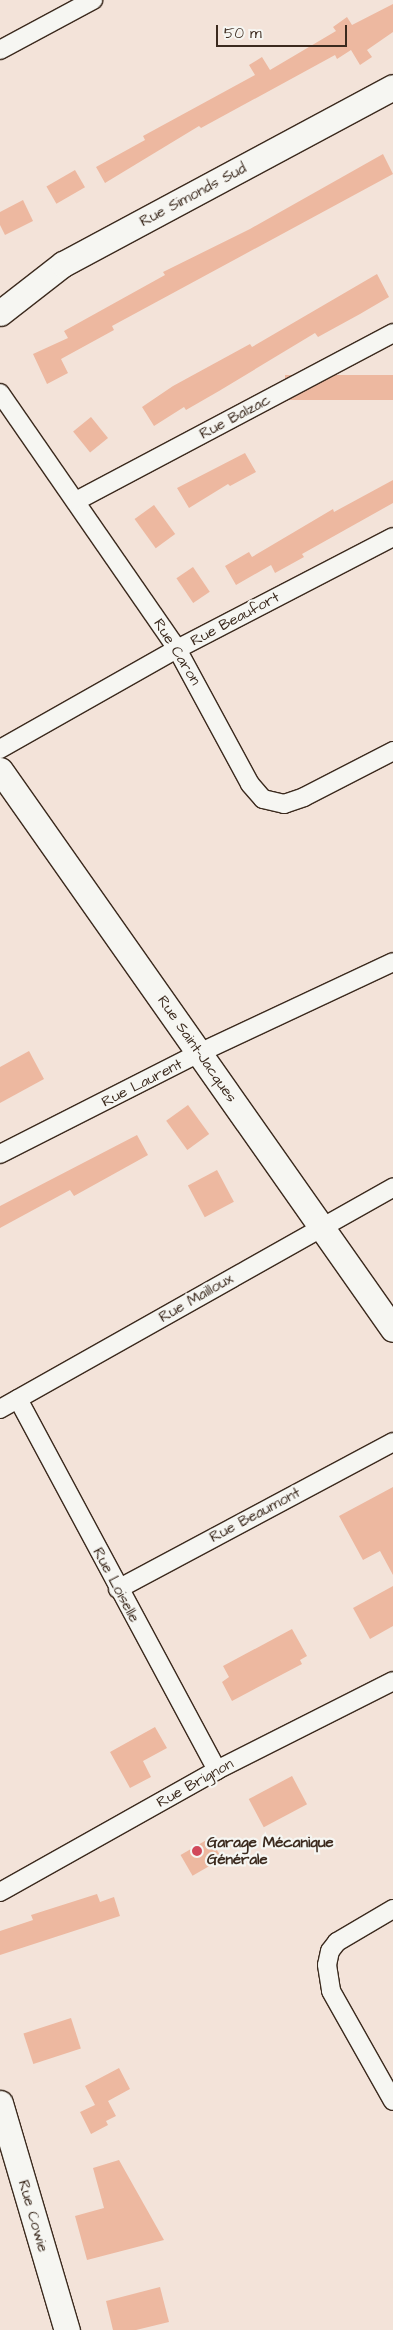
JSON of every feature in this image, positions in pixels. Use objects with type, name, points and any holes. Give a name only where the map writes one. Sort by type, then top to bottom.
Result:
[{"type":"street","points":[[0,50],[93,0]]},
{"type":"street","name":"Rue Simonds Sud","points":[[0,313],[63,264],[393,87]]},
{"type":"street","name":"Rue Balzac","points":[[76,501],[393,333]]},
{"type":"street","name":"Rue Caron","points":[[0,393],[178,650],[250,784],[263,798],[284,804],[304,797],[393,751]]},
{"type":"street","name":"Rue Beaufort","points":[[0,748],[178,650],[393,537]]},
{"type":"street","name":"Rue Saint-Jacques","points":[[0,770],[393,1329]]},
{"type":"street","name":"Rue Laurent","points":[[0,1154],[199,1054],[393,962]]},
{"type":"street","name":"Rue Mailloux","points":[[0,1408],[322,1226],[393,1188]]},
{"type":"street","name":"Rue Loiselle","points":[[18,1399],[118,1589],[217,1770]]},
{"type":"street","name":"Rue Beaumont","points":[[118,1589],[393,1442]]},
{"type":"street","name":"Rue Brignon","points":[[0,1892],[217,1770],[393,1681]]},
{"type":"street","points":[[393,1909],[337,1942],[330,1951],[327,1965],[331,1990],[393,2101]]},
{"type":"street","name":"Rue Cowie","points":[[0,2103],[67,2330]]},
{"type":"building","points":[[393,4],[393,32],[367,50],[372,57],[360,65],[351,50],[337,59],[335,55],[201,128],[199,126],[105,183],[96,167],[145,140],[143,136],[255,75],[249,65],[262,57],[270,70],[336,31],[333,27],[347,17],[352,25]]},
{"type":"building","points":[[383,154],[393,174],[112,326],[114,330],[61,359],[68,373],[47,384],[33,354],[68,338],[64,331],[165,275],[163,272],[250,229]]},
{"type":"building","points":[[75,170],[85,187],[56,204],[46,186]]},
{"type":"building","points":[[23,200],[33,221],[5,235],[0,225],[0,212]]},
{"type":"building","points":[[377,274],[389,297],[360,314],[318,337],[315,333],[219,391],[186,410],[184,407],[154,426],[142,407],[173,386],[250,344],[252,347]]},
{"type":"building","points":[[285,375],[393,375],[393,400],[285,400]]},
{"type":"building","points":[[91,417],[108,438],[90,452],[73,431]]},
{"type":"building","points":[[245,453],[256,472],[230,486],[228,484],[189,508],[177,488]]},
{"type":"building","points":[[393,480],[393,503],[302,554],[304,557],[275,573],[271,565],[236,585],[225,566],[249,552],[252,557],[333,509],[334,512]]},
{"type":"building","points":[[154,505],[175,534],[156,548],[135,519]]},
{"type":"building","points":[[193,567],[210,592],[193,603],[176,578]]},
{"type":"building","points":[[29,1051],[44,1079],[0,1103],[0,1067]]},
{"type":"building","points":[[188,1105],[209,1134],[187,1150],[166,1121]]},
{"type":"building","points":[[137,1135],[148,1155],[74,1196],[70,1190],[0,1228],[0,1206]]},
{"type":"building","points":[[217,1170],[234,1202],[205,1217],[188,1185]]},
{"type":"building","points":[[393,1487],[393,1575],[380,1551],[363,1560],[339,1516]]},
{"type":"building","points":[[393,1586],[393,1626],[370,1639],[353,1608]]},
{"type":"building","points":[[292,1629],[307,1656],[300,1660],[302,1664],[232,1701],[222,1682],[229,1677],[223,1666]]},
{"type":"building","points":[[155,1727],[167,1748],[143,1761],[151,1777],[130,1788],[110,1752]]},
{"type":"building","points":[[292,1776],[307,1804],[264,1827],[249,1799]]},
{"type":"building","points":[[210,1838],[222,1859],[193,1876],[181,1855]]},
{"type":"building","points":[[97,1894],[100,1902],[114,1897],[120,1916],[0,1955],[0,1931],[33,1920],[31,1915]]},
{"type":"building","points":[[71,2018],[81,2048],[33,2064],[23,2033]]},
{"type":"building","points":[[119,2068],[130,2089],[108,2101],[116,2116],[106,2121],[108,2125],[91,2134],[80,2112],[95,2105],[85,2086]]},
{"type":"building","points":[[119,2160],[164,2240],[87,2260],[75,2216],[104,2208],[93,2168]]},
{"type":"building","points":[[160,2287],[169,2322],[136,2330],[113,2330],[106,2301]]},
{"type":"place","name":"Garage Mécanique Générale","points":[[197,1851]]}]
